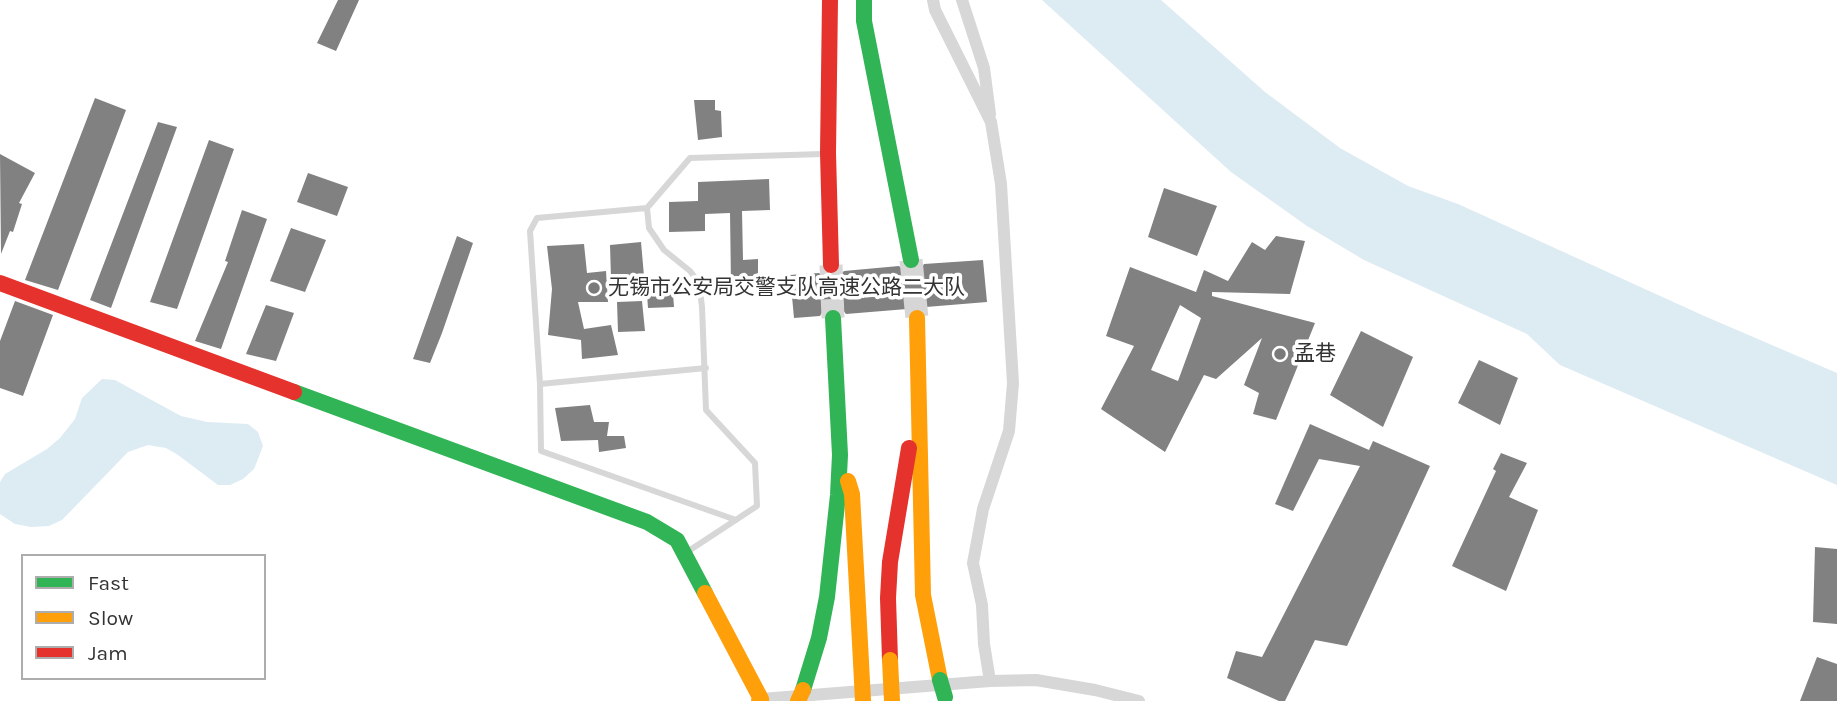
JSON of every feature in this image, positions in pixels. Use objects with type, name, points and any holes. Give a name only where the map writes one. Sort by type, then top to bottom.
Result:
[{"type":"main road","points":[[830,0],[847,21],[911,260]]},
{"type":"main road","points":[[831,265],[828,153],[847,21],[864,0]]},
{"type":"main road","points":[[0,283],[647,522],[677,540],[760,700]]},
{"type":"main road","points":[[800,696],[819,638],[833,551],[840,455],[833,318]]},
{"type":"main road","points":[[917,318],[923,595],[945,699]]},
{"type":"main road","points":[[892,701],[888,598],[890,562],[920,386]]},
{"type":"main road","points":[[840,455],[852,494],[863,701]]},
{"type":"street","points":[[933,0],[935,10],[991,122]]},
{"type":"street","points":[[962,0],[984,68],[1001,184],[1013,383],[1009,431],[983,509],[973,563],[982,606],[990,681]]},
{"type":"street","points":[[760,700],[990,681],[1036,680],[1139,701]]},
{"type":"lane","points":[[736,520],[541,451],[540,384],[530,231],[537,218],[647,208],[690,158],[828,153]]},
{"type":"lane","points":[[647,208],[649,228],[664,250],[674,261],[690,271],[699,283],[706,368],[706,410],[755,463],[757,506],[685,553]]},
{"type":"lane","points":[[540,384],[706,368]]},
{"type":"shaded area","points":[[1042,0],[1161,0],[1265,92],[1340,148],[1408,186],[1458,204],[1837,373],[1837,485],[1560,365],[1527,334],[1364,260],[1307,226],[1231,172]]},
{"type":"shaded area","points":[[102,379],[115,380],[181,416],[207,422],[248,424],[258,432],[263,446],[254,469],[243,479],[230,485],[218,485],[166,448],[148,445],[128,452],[62,520],[49,526],[31,527],[15,524],[0,514],[0,482],[5,474],[60,438],[75,419],[82,398]]},
{"type":"building","points":[[338,0],[359,0],[336,51],[317,43]]},
{"type":"building","points":[[95,98],[126,110],[58,290],[25,280]]},
{"type":"building","points":[[694,100],[715,100],[715,110],[721,111],[722,137],[698,140]]},
{"type":"building","points":[[158,122],[177,127],[111,308],[90,300]]},
{"type":"building","points":[[209,140],[234,149],[177,309],[150,302]]},
{"type":"building","points":[[0,154],[35,173],[19,203],[22,204],[13,232],[10,231],[1,254]]},
{"type":"building","points":[[308,173],[348,187],[337,216],[297,202]]},
{"type":"building","points":[[769,179],[770,210],[742,211],[743,260],[758,259],[758,283],[731,284],[730,213],[705,214],[705,231],[669,232],[669,202],[698,201],[698,182]]},
{"type":"building","points":[[1164,188],[1217,206],[1197,256],[1148,237]]},
{"type":"building","points":[[242,210],[267,219],[221,349],[195,341],[228,262],[225,261]]},
{"type":"building","points":[[291,228],[326,240],[305,292],[270,281]]},
{"type":"building","points":[[457,236],[473,243],[442,333],[430,363],[413,359]]},
{"type":"building","points":[[1276,236],[1305,241],[1290,294],[1212,292],[1212,296],[1315,323],[1276,420],[1253,414],[1259,393],[1244,385],[1262,338],[1216,379],[1204,375],[1165,452],[1101,409],[1134,346],[1106,336],[1130,267],[1196,292],[1204,270],[1228,281],[1252,242],[1265,250]],"holes":[[[1180,305],[1201,318],[1178,381],[1151,370]]]},
{"type":"building","points":[[641,242],[644,276],[611,278],[610,245]]},
{"type":"building","points":[[584,244],[587,273],[606,271],[608,302],[578,302],[584,329],[611,325],[618,355],[582,359],[581,340],[548,335],[552,289],[547,246]]},
{"type":"building","points":[[983,260],[987,302],[926,307],[916,304],[907,309],[846,314],[840,306],[832,304],[825,307],[820,316],[794,318],[790,275],[819,273],[832,279],[844,271],[899,266],[906,273],[913,274],[920,271],[924,264]]},
{"type":"building","points":[[672,280],[674,307],[648,308],[646,281]]},
{"type":"building","points":[[15,301],[53,315],[23,396],[0,388],[0,341]]},
{"type":"building","points":[[642,301],[645,331],[618,332],[617,302]]},
{"type":"building","points":[[266,305],[294,313],[276,361],[246,354]]},
{"type":"building","points":[[1361,331],[1413,357],[1383,427],[1330,395]]},
{"type":"building","points":[[1479,360],[1518,378],[1500,425],[1458,403]]},
{"type":"building","points":[[590,405],[594,422],[609,422],[607,436],[624,436],[626,448],[599,452],[598,440],[561,441],[555,408]]},
{"type":"building","points":[[1310,424],[1369,450],[1373,441],[1430,466],[1347,646],[1315,640],[1285,701],[1279,701],[1227,678],[1236,651],[1262,657],[1360,466],[1319,459],[1293,511],[1275,504]]},
{"type":"building","points":[[1501,453],[1527,463],[1509,497],[1538,510],[1506,591],[1452,566],[1496,471],[1493,469]]},
{"type":"building","points":[[1815,547],[1837,549],[1837,624],[1813,622]]},
{"type":"building","points":[[1817,657],[1837,664],[1837,701],[1800,701]]},
{"type":"tunnel","points":[[911,260],[917,318]]},
{"type":"tunnel","points":[[831,265],[833,318]]},
{"type":"traffic: fast","points":[[864,0],[864,21],[911,260]]},
{"type":"traffic: fast","points":[[803,690],[819,638],[827,597],[838,495],[840,455],[833,318]]},
{"type":"traffic: fast","points":[[294,392],[647,522],[677,540],[705,593]]},
{"type":"traffic: fast","points":[[940,680],[945,697]]},
{"type":"traffic: slow","points":[[917,318],[923,595],[940,680]]},
{"type":"traffic: slow","points":[[848,481],[852,494],[861,662]]},
{"type":"traffic: slow","points":[[705,593],[761,699],[759,701]]},
{"type":"traffic: slow","points":[[890,660],[892,701]]},
{"type":"traffic: slow","points":[[861,662],[863,701]]},
{"type":"traffic: slow","points":[[798,701],[803,690]]},
{"type":"traffic: jam","points":[[830,0],[828,153],[831,265]]},
{"type":"traffic: jam","points":[[0,283],[294,392]]},
{"type":"traffic: jam","points":[[890,660],[890,562],[909,448]]},
{"type":"place","name":"无锡市公安局交警支队高速公路二大队","points":[[594,288]]},
{"type":"place","name":"孟巷","points":[[1280,354]]}]
